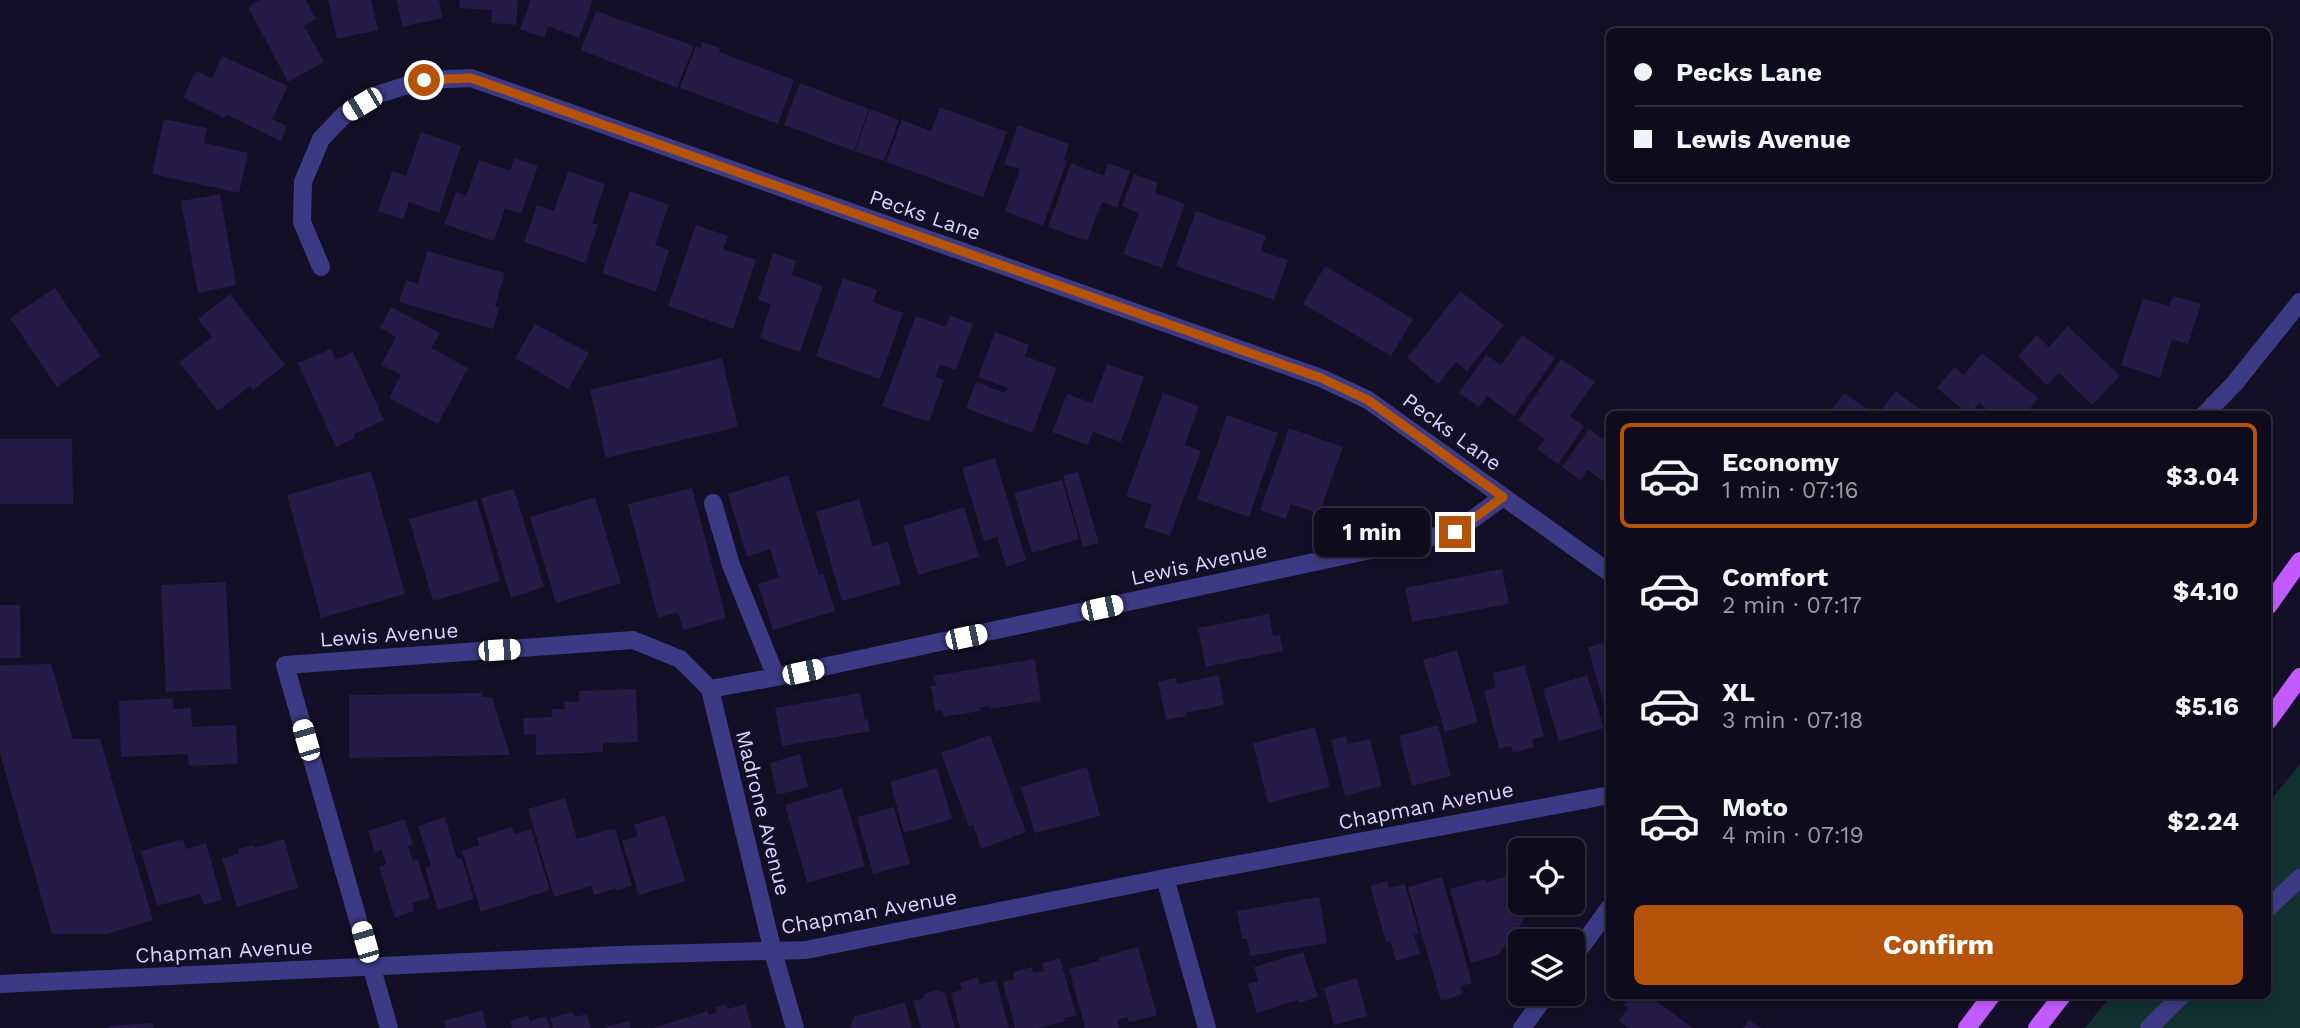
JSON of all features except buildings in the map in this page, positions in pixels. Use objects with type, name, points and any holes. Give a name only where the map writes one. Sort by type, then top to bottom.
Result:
[{"type":"main road","points":[[2271,603],[2297,572]]},
{"type":"main road","points":[[2271,717],[2300,677]]},
{"type":"main road","points":[[1967,1028],[1988,999]]},
{"type":"main road","points":[[2037,1028],[2060,999]]},
{"type":"street","name":"Pecks Lane","points":[[321,267],[302,222],[303,182],[321,139],[345,114],[379,94],[424,80],[471,78],[1321,378],[1368,400],[1606,570]]},
{"type":"street","points":[[2208,411],[2234,384],[2300,302]]},
{"type":"street","name":"Lewis Avenue","points":[[372,967],[285,665],[633,640],[680,659],[710,689],[1455,532],[1503,497]]},
{"type":"street","points":[[713,503],[731,565],[776,677]]},
{"type":"street","name":"Madrone Avenue","points":[[710,689],[773,952],[795,1028]]},
{"type":"street","name":"Chapman Avenue","points":[[0,984],[806,950],[1165,878],[1606,796]]},
{"type":"street","points":[[1165,878],[1207,1028]]},
{"type":"street","points":[[2271,905],[2300,878]]},
{"type":"street","points":[[1585,941],[1606,913]]},
{"type":"street","points":[[372,967],[389,1028]]},
{"type":"street","points":[[2149,1028],[2178,999]]},
{"type":"street","points":[[1522,1028],[1538,1006]]},
{"type":"green space","points":[[2300,764],[2300,1028],[2085,1028],[2109,999],[2271,999],[2271,799]]},
{"type":"route","points":[[424,80],[471,78],[1321,378],[1368,400],[1503,497],[1455,532]]}]
